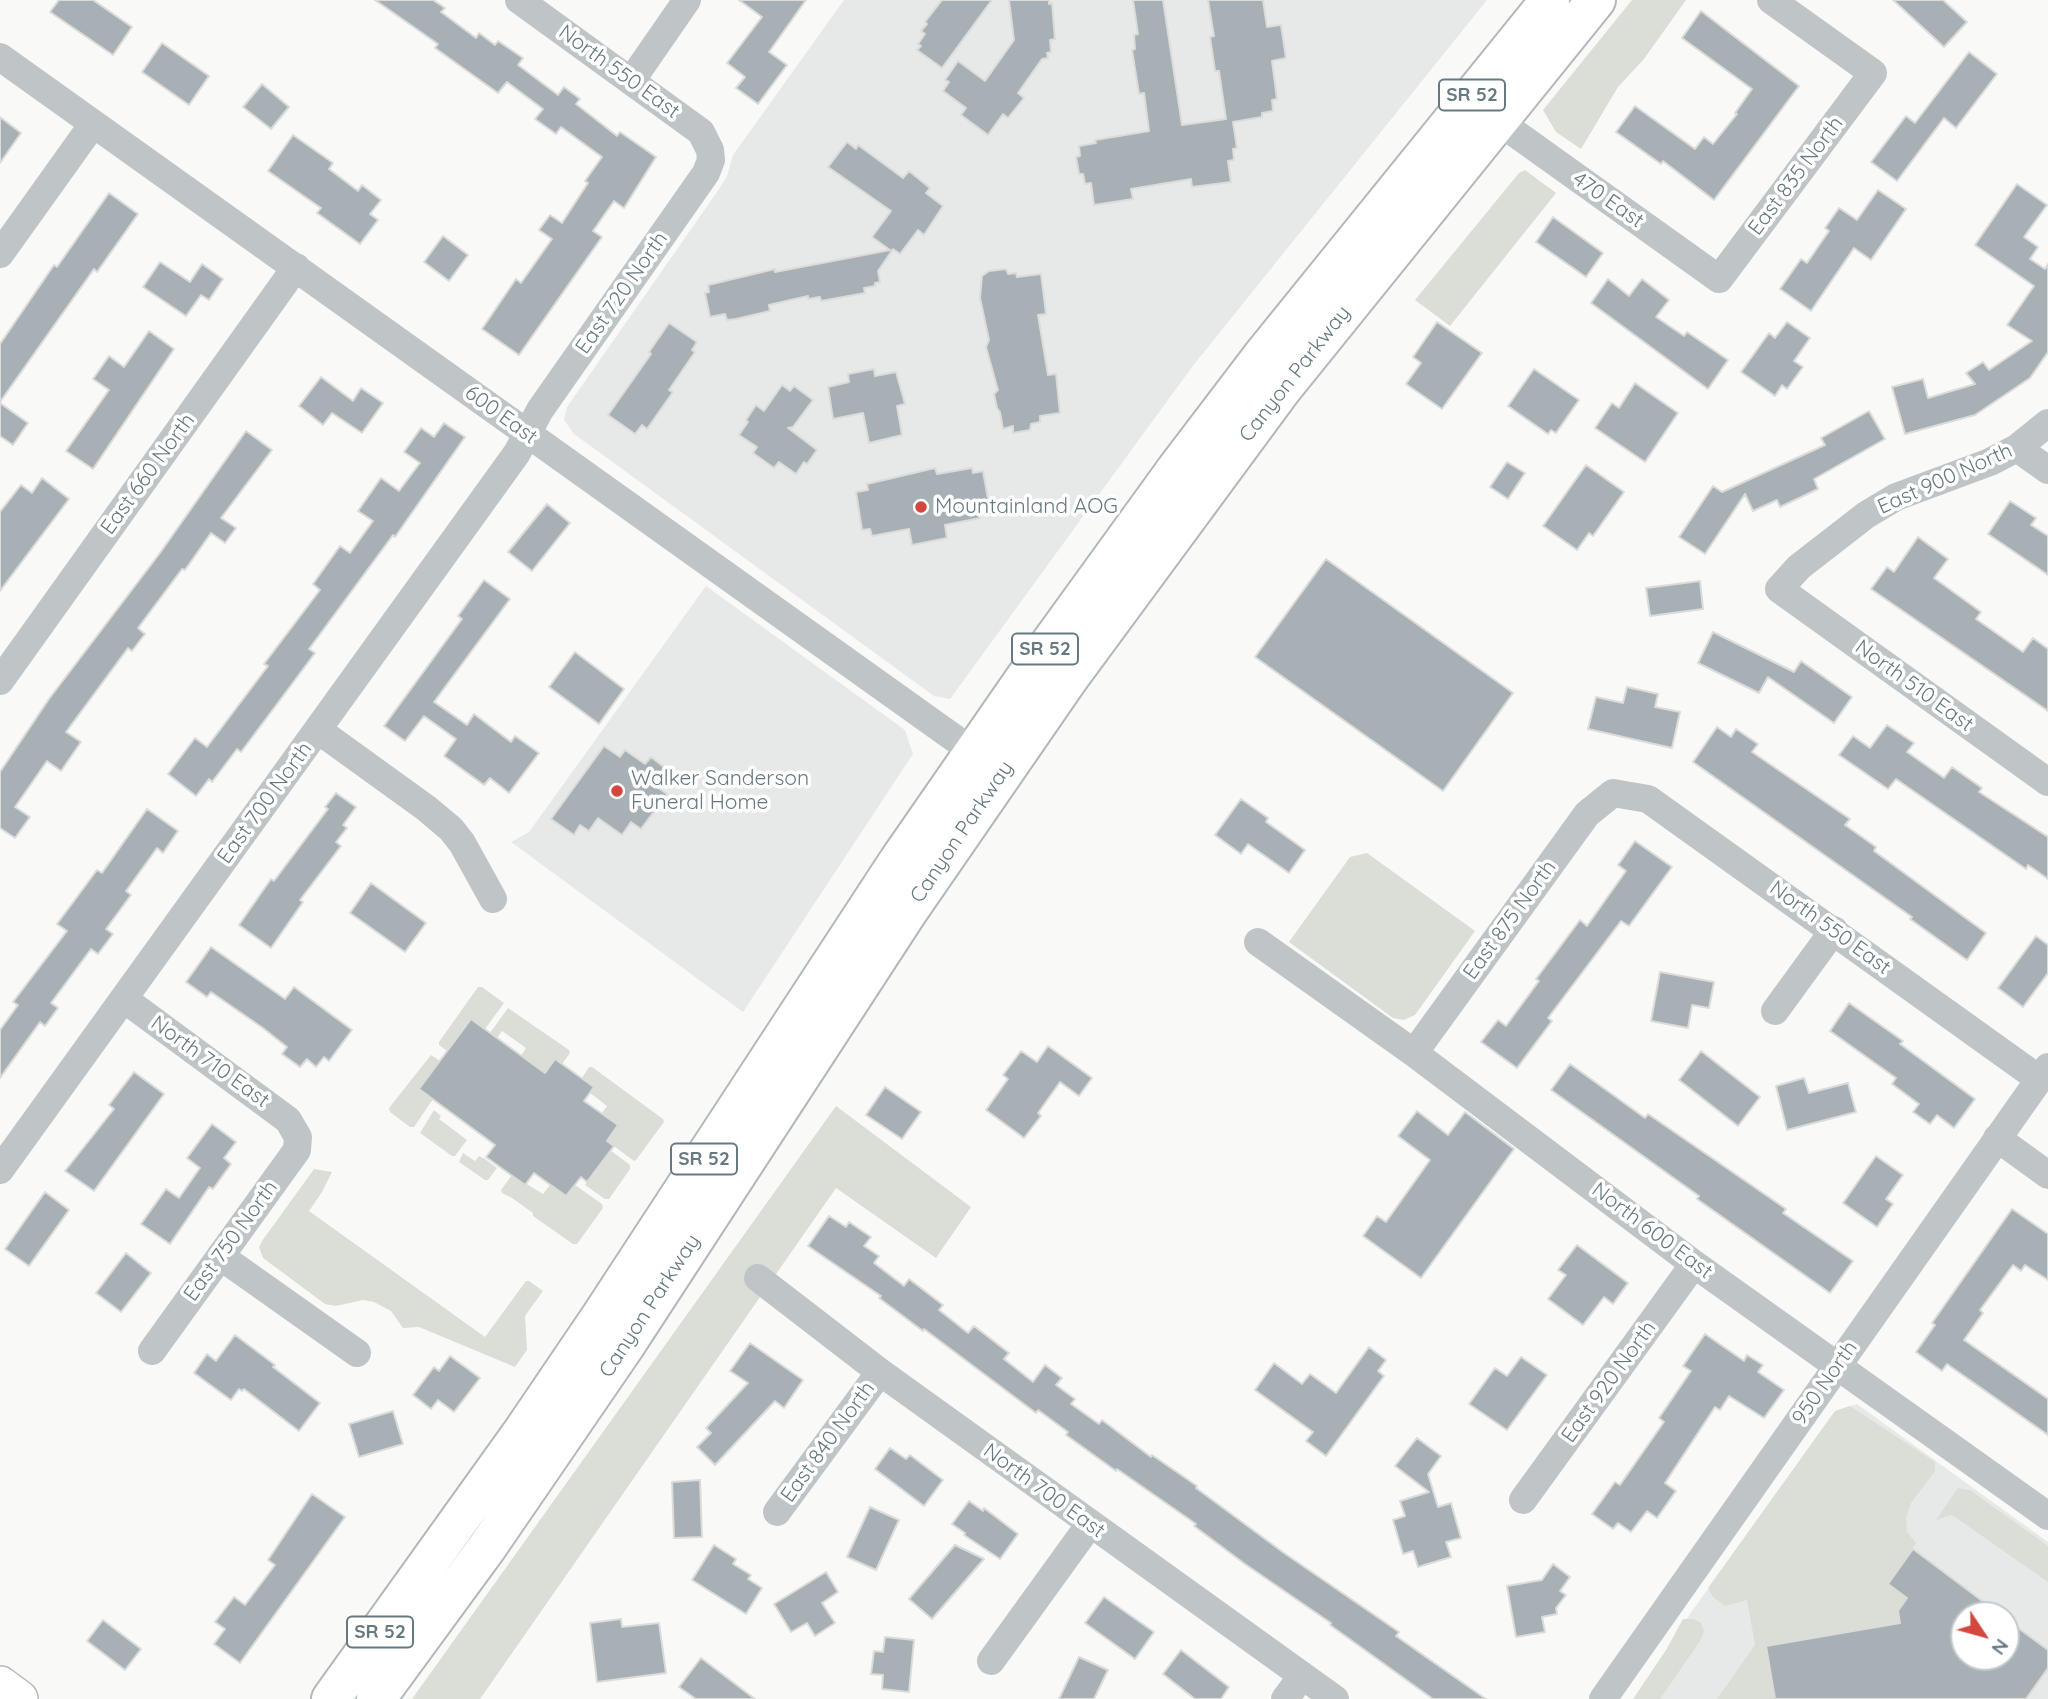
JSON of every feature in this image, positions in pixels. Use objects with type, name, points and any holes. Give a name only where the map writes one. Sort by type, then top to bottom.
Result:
[{"type":"highway","name":"Canyon Parkway","points":[[376,1699],[488,1546],[617,1357],[902,921],[988,761],[1170,478],[1263,355],[1550,0]]},
{"type":"highway","name":"Canyon Parkway","points":[[331,1699],[464,1516],[601,1317],[848,938],[988,761],[1140,580],[1357,293],[1595,0]]},
{"type":"main road","points":[[0,1685],[19,1699]]},
{"type":"street","name":"North 550 East","points":[[519,0],[701,132],[710,150]]},
{"type":"street","points":[[631,81],[687,0]]},
{"type":"street","name":"East 835 North","points":[[1719,279],[1873,73],[1772,0]]},
{"type":"street","name":"600 East","points":[[0,57],[988,761]]},
{"type":"street","name":"470 East","points":[[1498,121],[1719,279]]},
{"type":"street","points":[[0,254],[93,124]]},
{"type":"street","name":"East 720 North","points":[[527,434],[540,410],[706,173],[710,150]]},
{"type":"street","name":"East 660 North","points":[[0,681],[296,267]]},
{"type":"street","name":"East 900 North","points":[[1779,589],[1799,567],[1866,515],[1896,497],[1990,462],[2017,448],[2048,424]]},
{"type":"street","name":"East 700 North","points":[[0,1170],[517,453],[527,434]]},
{"type":"street","points":[[2017,448],[2048,470]]},
{"type":"street","name":"North 510 East","points":[[1779,589],[2048,782]]},
{"type":"street","points":[[318,730],[451,829],[462,843],[493,899]]},
{"type":"street","name":"North 550 East","points":[[1613,793],[1648,799],[2044,1073]]},
{"type":"street","name":"East 875 North","points":[[1414,1053],[1587,814],[1613,793]]},
{"type":"street","points":[[1775,1011],[1834,930]]},
{"type":"street","name":"North 600 East","points":[[1258,942],[1414,1053],[1694,1264],[2048,1516]]},
{"type":"street","name":"North 710 East","points":[[124,999],[288,1120],[293,1128]]},
{"type":"street","name":"950 North","points":[[1603,1699],[2044,1073]]},
{"type":"street","name":"East 750 North","points":[[152,1351],[296,1150],[298,1137],[293,1128]]},
{"type":"street","points":[[1997,1138],[2048,1175]]},
{"type":"street","points":[[220,1256],[356,1353]]},
{"type":"street","name":"East 920 North","points":[[1523,1500],[1694,1264]]},
{"type":"street","name":"North 700 East","points":[[758,1278],[880,1372],[1335,1699]]},
{"type":"street","name":"East 840 North","points":[[777,1512],[880,1372]]},
{"type":"street","points":[[991,1661],[1090,1524]]},
{"type":"street","points":[[1285,1699],[1302,1676]]},
{"type":"shaded area","points":[[844,0],[1487,0],[1192,367],[950,699],[934,696],[574,434],[564,420],[567,407],[719,189],[727,176],[733,155]]},
{"type":"shaded area","points":[[1632,0],[1686,0],[1644,59],[1618,87],[1581,149],[1556,132],[1543,110]]},
{"type":"shaded area","points":[[1525,170],[1556,193],[1450,326],[1415,300],[1519,173]]},
{"type":"shaded area","points":[[706,586],[905,730],[913,754],[743,1012],[511,842],[529,832]]},
{"type":"shaded area","points":[[1367,853],[1475,931],[1415,1015],[1404,1020],[1393,1018],[1289,942],[1350,857]]},
{"type":"shaded area","points":[[478,987],[504,1003],[485,1029],[470,1019],[447,1051],[439,1042]]},
{"type":"shaded area","points":[[508,1008],[569,1050],[570,1053],[562,1064],[555,1059],[545,1073],[521,1056],[526,1048],[502,1031],[497,1038],[490,1033]]},
{"type":"shaded area","points":[[431,1055],[440,1061],[419,1089],[433,1099],[414,1127],[410,1127],[390,1112],[389,1108]]},
{"type":"shaded area","points":[[589,1067],[663,1119],[664,1122],[634,1161],[607,1141],[618,1125],[602,1113],[607,1106],[590,1093],[594,1087],[582,1078]]},
{"type":"shaded area","points":[[836,1106],[971,1207],[936,1258],[836,1188],[480,1699],[412,1699]]},
{"type":"shaded area","points":[[434,1110],[441,1116],[439,1119],[467,1140],[455,1156],[420,1133]]},
{"type":"shaded area","points":[[610,1150],[630,1165],[630,1169],[609,1199],[605,1199],[585,1185]]},
{"type":"shaded area","points":[[463,1153],[475,1161],[479,1156],[497,1168],[488,1180],[485,1180],[459,1162]]},
{"type":"shaded area","points":[[314,1169],[332,1172],[309,1211],[485,1337],[526,1281],[543,1291],[525,1316],[527,1350],[515,1367],[419,1327],[403,1328],[391,1311],[374,1302],[363,1300],[336,1306],[325,1304],[263,1258],[259,1247],[262,1241]]},
{"type":"shaded area","points":[[512,1175],[543,1194],[550,1185],[566,1196],[575,1185],[602,1204],[603,1208],[577,1244],[573,1244],[502,1193],[501,1190]]},
{"type":"shaded area","points":[[1857,1404],[2048,1542],[2048,1699],[1637,1699],[1680,1628],[1835,1411]]},
{"type":"shaded area","points":[[1850,1406],[1935,1462],[1935,1471],[1911,1503],[1906,1517],[1907,1532],[1916,1543],[1889,1584],[1907,1598],[1898,1611],[1900,1623],[1766,1646],[1775,1699],[1717,1699],[1755,1645],[1747,1600],[1725,1606],[1713,1597],[1708,1588],[1835,1411]]},
{"type":"shaded area","points":[[1958,1488],[1970,1490],[2048,1546],[2048,1582],[1952,1515],[1936,1520]]},
{"type":"shaded area","points":[[1683,1619],[1694,1619],[1701,1623],[1704,1632],[1700,1641],[1660,1699],[1633,1699],[1666,1650]]},
{"type":"building","points":[[59,0],[93,0],[132,27],[113,55],[50,12]]},
{"type":"building","points":[[375,0],[433,0],[445,8],[441,12],[476,38],[479,33],[495,45],[498,41],[523,58],[518,65],[558,95],[564,87],[580,99],[576,104],[617,136],[620,132],[656,157],[624,208],[614,201],[593,231],[602,237],[519,355],[482,329],[516,279],[521,283],[552,239],[539,230],[550,215],[562,223],[602,157],[561,127],[556,134],[535,119],[543,109],[507,82],[498,93],[435,48],[438,44]]},
{"type":"building","points":[[739,0],[806,0],[769,52],[787,65],[758,104],[736,88],[745,77],[727,63],[762,17]]},
{"type":"building","points":[[942,0],[992,0],[942,68],[917,50],[925,34],[921,31],[927,24],[925,22]]},
{"type":"building","points":[[1009,0],[1049,0],[1049,4],[1052,3],[1055,39],[1050,40],[1051,52],[1047,53],[1048,58],[1042,59],[1018,93],[1024,98],[1008,118],[1003,114],[988,135],[961,115],[966,108],[943,91],[949,82],[945,80],[958,61],[985,81],[1014,40]]},
{"type":"building","points":[[1133,0],[1163,0],[1182,125],[1226,119],[1219,71],[1215,71],[1210,37],[1214,36],[1208,0],[1263,0],[1267,27],[1281,25],[1286,58],[1272,61],[1277,99],[1272,100],[1273,111],[1262,113],[1262,117],[1233,122],[1237,148],[1233,149],[1234,160],[1228,161],[1231,182],[1192,187],[1191,179],[1131,189],[1133,199],[1094,205],[1091,183],[1085,184],[1083,174],[1079,174],[1076,157],[1080,156],[1079,146],[1096,143],[1095,140],[1149,131],[1144,93],[1139,94],[1132,50],[1135,49],[1134,35],[1138,34]]},
{"type":"building","points":[[1893,0],[1943,0],[1967,22],[1944,47]]},
{"type":"building","points":[[1701,11],[1799,86],[1714,200],[1663,161],[1661,164],[1616,132],[1635,106],[1695,149],[1704,137],[1713,144],[1737,114],[1735,113],[1752,89],[1682,38]]},
{"type":"building","points":[[162,43],[209,76],[189,105],[142,72]]},
{"type":"building","points":[[1969,52],[1997,74],[1956,128],[1944,118],[1897,181],[1871,162],[1906,116],[1915,123]]},
{"type":"building","points":[[262,84],[289,107],[271,129],[243,107]]},
{"type":"building","points":[[0,117],[21,133],[0,163]]},
{"type":"building","points":[[293,135],[333,163],[329,169],[358,191],[362,185],[381,200],[370,214],[378,220],[360,244],[317,213],[321,208],[268,171]]},
{"type":"building","points":[[847,142],[856,149],[858,145],[903,178],[909,171],[930,188],[926,193],[943,206],[924,235],[918,230],[900,254],[893,249],[878,271],[880,282],[864,288],[865,293],[821,301],[820,297],[808,299],[808,296],[769,305],[770,311],[736,319],[727,320],[725,314],[710,317],[705,293],[709,292],[708,285],[775,269],[775,272],[890,250],[872,237],[891,211],[828,167]]},
{"type":"building","points":[[2017,184],[2047,205],[2024,237],[2038,247],[2030,259],[2045,269],[2048,264],[2048,352],[2030,378],[1975,415],[1905,434],[1892,387],[1923,379],[1928,398],[1975,384],[1966,373],[1983,362],[1989,370],[2032,341],[2007,325],[2034,286],[1975,245]]},
{"type":"building","points":[[1878,190],[1906,209],[1871,260],[1854,248],[1811,311],[1780,289],[1801,259],[1807,263],[1829,231],[1825,228],[1839,208],[1857,220]]},
{"type":"building","points":[[109,193],[138,214],[97,272],[94,269],[0,402],[0,344],[54,265],[57,267]]},
{"type":"building","points":[[1553,217],[1603,253],[1586,277],[1536,242]]},
{"type":"building","points":[[443,236],[468,255],[449,281],[424,262]]},
{"type":"building","points":[[160,262],[190,282],[202,264],[223,279],[209,300],[201,295],[186,316],[143,287]]},
{"type":"building","points":[[1006,269],[1008,274],[1016,273],[1017,277],[1041,274],[1046,314],[1038,315],[1048,375],[1056,374],[1060,413],[1040,416],[1040,422],[1031,424],[1030,430],[1013,433],[1013,426],[1003,429],[997,408],[994,394],[998,390],[986,347],[989,340],[980,298],[982,276],[989,271]]},
{"type":"building","points":[[1608,279],[1629,296],[1642,279],[1669,300],[1656,317],[1684,336],[1687,332],[1728,360],[1708,389],[1591,303]]},
{"type":"building","points":[[1437,322],[1482,353],[1442,409],[1406,384],[1421,363],[1413,357]]},
{"type":"building","points":[[1787,322],[1810,338],[1794,361],[1803,367],[1787,389],[1782,385],[1775,396],[1741,372],[1769,333],[1775,338]]},
{"type":"building","points":[[669,323],[697,342],[692,350],[695,352],[669,390],[673,392],[647,429],[642,425],[635,434],[608,415],[651,354],[649,352]]},
{"type":"building","points":[[149,331],[174,349],[93,469],[66,451],[109,390],[93,379],[109,356],[124,367]]},
{"type":"building","points":[[874,369],[875,376],[896,372],[905,404],[897,406],[902,435],[869,443],[863,413],[833,419],[828,387],[849,382],[848,374]]},
{"type":"building","points":[[1534,369],[1579,400],[1556,433],[1551,430],[1548,434],[1508,406]]},
{"type":"building","points":[[321,377],[353,401],[361,388],[383,403],[362,433],[332,413],[323,425],[299,406]]},
{"type":"building","points":[[1635,383],[1678,413],[1645,462],[1595,428],[1612,403],[1619,408]]},
{"type":"building","points":[[782,385],[790,391],[794,386],[813,400],[793,427],[788,428],[817,450],[796,474],[779,462],[774,468],[753,453],[757,447],[739,435],[756,405],[764,411]]},
{"type":"building","points":[[0,403],[28,423],[13,445],[0,436]]},
{"type":"building","points":[[1869,411],[1885,439],[1814,479],[1818,489],[1780,507],[1777,500],[1753,511],[1745,494],[1705,554],[1679,537],[1713,486],[1722,492],[1825,445],[1821,438]]},
{"type":"building","points":[[444,423],[465,437],[395,537],[393,535],[309,649],[315,653],[280,700],[241,752],[237,749],[212,782],[209,779],[196,796],[168,774],[195,738],[207,747],[268,666],[264,664],[320,590],[313,584],[340,546],[350,553],[373,521],[358,511],[381,478],[399,491],[420,463],[404,452],[421,428],[434,437]]},
{"type":"building","points":[[246,431],[272,450],[221,518],[236,528],[225,543],[211,533],[138,628],[145,634],[132,651],[128,648],[66,732],[81,742],[61,771],[47,761],[15,807],[30,817],[15,838],[0,828],[0,772],[49,699],[160,553]]},
{"type":"building","points":[[1507,462],[1525,473],[1508,499],[1490,487]]},
{"type":"building","points":[[1586,465],[1624,492],[1593,536],[1589,533],[1577,550],[1543,526]]},
{"type":"building","name":"Mountainland AOG","points":[[935,468],[937,474],[972,468],[973,473],[983,471],[990,510],[979,512],[980,518],[945,525],[947,538],[912,545],[909,529],[872,536],[870,529],[862,530],[856,492],[868,490],[867,484]]},
{"type":"building","points":[[42,478],[69,499],[0,591],[0,512],[21,485],[32,493]]},
{"type":"building","points":[[2010,501],[2036,518],[2031,525],[2048,536],[2048,575],[1988,534]]},
{"type":"building","points":[[547,504],[570,523],[532,571],[508,552]]},
{"type":"building","points":[[1918,537],[1948,559],[1934,578],[1981,612],[1976,619],[2023,652],[2033,638],[2048,649],[2048,711],[1871,589],[1887,567],[1894,572]]},
{"type":"building","points":[[1326,559],[1513,693],[1443,791],[1255,657]]},
{"type":"building","points":[[484,580],[510,599],[434,702],[467,725],[474,714],[511,742],[515,736],[539,753],[509,793],[490,778],[484,785],[444,756],[456,739],[424,716],[405,741],[384,726],[462,619],[458,616]]},
{"type":"building","points":[[1700,581],[1703,609],[1650,616],[1646,588]]},
{"type":"building","points":[[1713,632],[1794,672],[1801,661],[1852,697],[1834,723],[1768,677],[1759,693],[1698,663]]},
{"type":"building","points":[[575,652],[624,689],[599,724],[549,687]]},
{"type":"building","points":[[1627,687],[1658,694],[1655,707],[1680,712],[1672,748],[1588,729],[1596,697],[1623,703]]},
{"type":"building","points":[[1887,725],[1914,743],[1907,752],[1944,778],[1952,767],[1982,788],[1979,792],[2048,837],[2048,879],[2028,865],[2026,869],[1896,779],[1888,789],[1839,755],[1853,736],[1870,748]]},
{"type":"building","points":[[1717,727],[1731,737],[1736,729],[1758,744],[1752,752],[1850,819],[1845,825],[1876,847],[1874,851],[1986,933],[1967,960],[1910,919],[1912,917],[1693,762]]},
{"type":"building","name":"Walker Sanderson Funeral Home","points":[[604,746],[620,757],[625,750],[645,764],[651,757],[669,771],[657,787],[667,794],[641,829],[631,822],[622,835],[598,818],[589,831],[580,825],[574,835],[551,819]]},
{"type":"building","points":[[336,793],[356,807],[343,825],[347,828],[336,842],[341,846],[300,900],[303,902],[271,948],[239,925],[271,879],[274,881],[328,809],[325,807]]},
{"type":"building","points":[[1241,799],[1268,818],[1266,822],[1305,850],[1289,873],[1248,844],[1241,854],[1215,835]]},
{"type":"building","points":[[147,809],[178,831],[163,853],[157,848],[126,891],[131,895],[106,929],[113,934],[98,954],[91,949],[51,1003],[58,1008],[45,1026],[40,1022],[0,1078],[0,1030],[18,1005],[13,1002],[67,931],[57,924],[97,870],[102,873]]},
{"type":"building","points":[[1635,841],[1672,867],[1629,926],[1621,921],[1548,1018],[1552,1021],[1517,1068],[1481,1042],[1498,1020],[1506,1026],[1539,981],[1536,979],[1580,920],[1587,926],[1626,871],[1618,865]]},
{"type":"building","points":[[371,883],[426,923],[405,952],[350,913]]},
{"type":"building","points":[[2036,936],[2048,945],[2048,973],[2023,1007],[1998,988]]},
{"type":"building","points":[[211,947],[285,999],[294,987],[352,1030],[329,1061],[324,1057],[316,1067],[307,1059],[300,1067],[282,1054],[287,1047],[263,1028],[211,992],[207,997],[186,982]]},
{"type":"building","points":[[1660,972],[1714,982],[1709,1008],[1692,1005],[1688,1028],[1651,1021]]},
{"type":"building","points":[[1849,1003],[1903,1041],[1900,1044],[1975,1099],[1954,1128],[1937,1115],[1930,1124],[1913,1112],[1919,1104],[1892,1084],[1896,1078],[1830,1031]]},
{"type":"building","points":[[471,1019],[545,1073],[555,1059],[594,1087],[584,1101],[618,1125],[607,1141],[614,1146],[587,1182],[581,1177],[566,1196],[534,1173],[525,1185],[486,1157],[495,1145],[419,1089]]},
{"type":"building","points":[[1048,1046],[1092,1078],[1079,1096],[1060,1082],[1038,1113],[1041,1116],[1024,1138],[986,1110],[1008,1079],[1003,1075],[1021,1051],[1037,1062]]},
{"type":"building","points":[[1701,1051],[1760,1097],[1738,1126],[1679,1080]]},
{"type":"building","points":[[1570,1064],[1645,1118],[1648,1114],[1786,1209],[1783,1213],[1853,1261],[1830,1293],[1697,1199],[1699,1196],[1551,1090]]},
{"type":"building","points":[[134,1072],[164,1094],[94,1191],[65,1171],[114,1109],[109,1105]]},
{"type":"building","points":[[1804,1078],[1809,1093],[1848,1083],[1856,1112],[1787,1130],[1776,1086]]},
{"type":"building","points":[[885,1087],[921,1112],[902,1139],[866,1115]]},
{"type":"building","points":[[1417,1111],[1448,1135],[1465,1112],[1514,1149],[1421,1278],[1363,1236],[1377,1216],[1386,1222],[1430,1160],[1398,1136]]},
{"type":"building","points":[[212,1124],[236,1142],[224,1158],[231,1164],[213,1189],[209,1187],[170,1244],[141,1224],[166,1189],[179,1198],[200,1168],[187,1158]]},
{"type":"building","points":[[1876,1156],[1903,1175],[1886,1199],[1893,1204],[1877,1227],[1843,1203]]},
{"type":"building","points":[[45,1192],[69,1210],[29,1266],[5,1249]]},
{"type":"building","points":[[2012,1209],[2048,1234],[2048,1280],[2025,1265],[2021,1271],[2013,1265],[1980,1310],[1983,1313],[1964,1340],[2048,1399],[2048,1435],[1947,1364],[1942,1371],[1916,1352],[1935,1325],[1932,1323]]},
{"type":"building","points":[[829,1216],[846,1227],[849,1222],[871,1237],[864,1246],[879,1256],[874,1263],[904,1286],[909,1279],[943,1305],[939,1310],[968,1333],[974,1326],[1009,1353],[1004,1359],[1033,1382],[1045,1365],[1062,1378],[1056,1385],[1075,1399],[1071,1404],[1099,1424],[1102,1420],[1151,1457],[1152,1455],[1197,1486],[1196,1488],[1284,1553],[1399,1632],[1396,1636],[1486,1699],[1433,1699],[1330,1625],[1331,1623],[1245,1564],[1194,1526],[1196,1524],[1117,1469],[1116,1471],[1066,1435],[1068,1432],[1038,1410],[1036,1413],[924,1329],[923,1331],[879,1298],[881,1296],[808,1246]]},
{"type":"building","points":[[1577,1245],[1628,1283],[1613,1304],[1604,1297],[1583,1325],[1548,1299],[1566,1275],[1558,1270]]},
{"type":"building","points":[[126,1253],[151,1273],[121,1312],[96,1293]]},
{"type":"building","points":[[1705,1334],[1744,1361],[1747,1355],[1763,1365],[1758,1372],[1784,1390],[1764,1418],[1729,1396],[1720,1410],[1715,1407],[1665,1483],[1676,1491],[1657,1518],[1647,1511],[1631,1532],[1618,1523],[1613,1529],[1592,1514],[1615,1482],[1620,1485],[1664,1422],[1659,1418],[1691,1371],[1683,1366]]},
{"type":"building","points":[[235,1335],[320,1403],[299,1431],[244,1389],[239,1389],[231,1400],[194,1373],[207,1354],[216,1361]]},
{"type":"building","points":[[750,1343],[803,1380],[784,1408],[775,1401],[715,1465],[697,1447],[711,1433],[706,1428],[748,1383],[730,1371]]},
{"type":"building","points":[[1369,1347],[1386,1360],[1378,1371],[1384,1376],[1326,1456],[1306,1441],[1313,1432],[1255,1390],[1274,1363],[1302,1384],[1310,1374],[1336,1393]]},
{"type":"building","points":[[450,1356],[480,1378],[454,1412],[438,1400],[431,1409],[413,1395],[434,1367],[439,1371]]},
{"type":"building","points":[[1521,1357],[1547,1375],[1507,1430],[1469,1404],[1495,1368],[1507,1376]]},
{"type":"building","points":[[393,1411],[403,1444],[359,1457],[349,1424]]},
{"type":"building","points":[[1417,1438],[1441,1456],[1428,1474],[1438,1507],[1451,1503],[1461,1538],[1446,1542],[1451,1557],[1418,1567],[1413,1551],[1403,1554],[1393,1520],[1405,1516],[1400,1501],[1429,1492],[1395,1466]]},
{"type":"building","points":[[890,1448],[906,1459],[910,1455],[943,1480],[924,1506],[875,1469]]},
{"type":"building","points":[[700,1480],[702,1537],[674,1538],[672,1482]]},
{"type":"building","points":[[312,1494],[345,1517],[240,1663],[214,1644],[225,1629],[215,1622],[234,1597],[245,1605],[275,1565],[268,1560]]},
{"type":"building","points":[[969,1501],[983,1511],[984,1508],[1018,1534],[1000,1559],[952,1524]]},
{"type":"building","points":[[870,1507],[899,1520],[876,1570],[847,1557]]},
{"type":"building","points":[[714,1545],[736,1559],[733,1564],[751,1575],[748,1579],[762,1588],[746,1614],[692,1580]]},
{"type":"building","points":[[955,1545],[984,1559],[932,1619],[909,1599]]},
{"type":"building","points":[[1913,1549],[1982,1601],[1950,1601],[1950,1671],[2020,1671],[2020,1629],[2048,1650],[2048,1668],[2026,1699],[1775,1699],[1766,1646],[1900,1623],[1898,1611],[1907,1598],[1888,1584]]},
{"type":"building","points":[[1553,1564],[1570,1577],[1560,1591],[1566,1595],[1556,1608],[1557,1614],[1542,1617],[1545,1632],[1516,1637],[1507,1586],[1542,1580]]},
{"type":"building","points":[[826,1572],[838,1592],[822,1603],[835,1623],[815,1636],[807,1623],[791,1632],[774,1604]]},
{"type":"building","points":[[1104,1597],[1154,1632],[1135,1659],[1085,1623]]},
{"type":"building","points":[[621,1619],[622,1627],[659,1623],[666,1673],[597,1682],[590,1623]]},
{"type":"building","points":[[103,1620],[141,1649],[125,1670],[87,1641]]},
{"type":"building","points":[[885,1637],[914,1640],[909,1692],[882,1689],[883,1675],[871,1674],[874,1651],[883,1652]]},
{"type":"building","points":[[1181,1650],[1229,1687],[1221,1699],[1195,1699],[1163,1674]]},
{"type":"building","points":[[1079,1657],[1108,1670],[1094,1699],[1059,1699]]},
{"type":"building","points":[[701,1658],[755,1699],[696,1699],[679,1687]]},
{"type":"place","name":"Mountainland AOG","points":[[921,507]]},
{"type":"place","name":"Walker Sanderson Funeral Home","points":[[617,791]]}]
